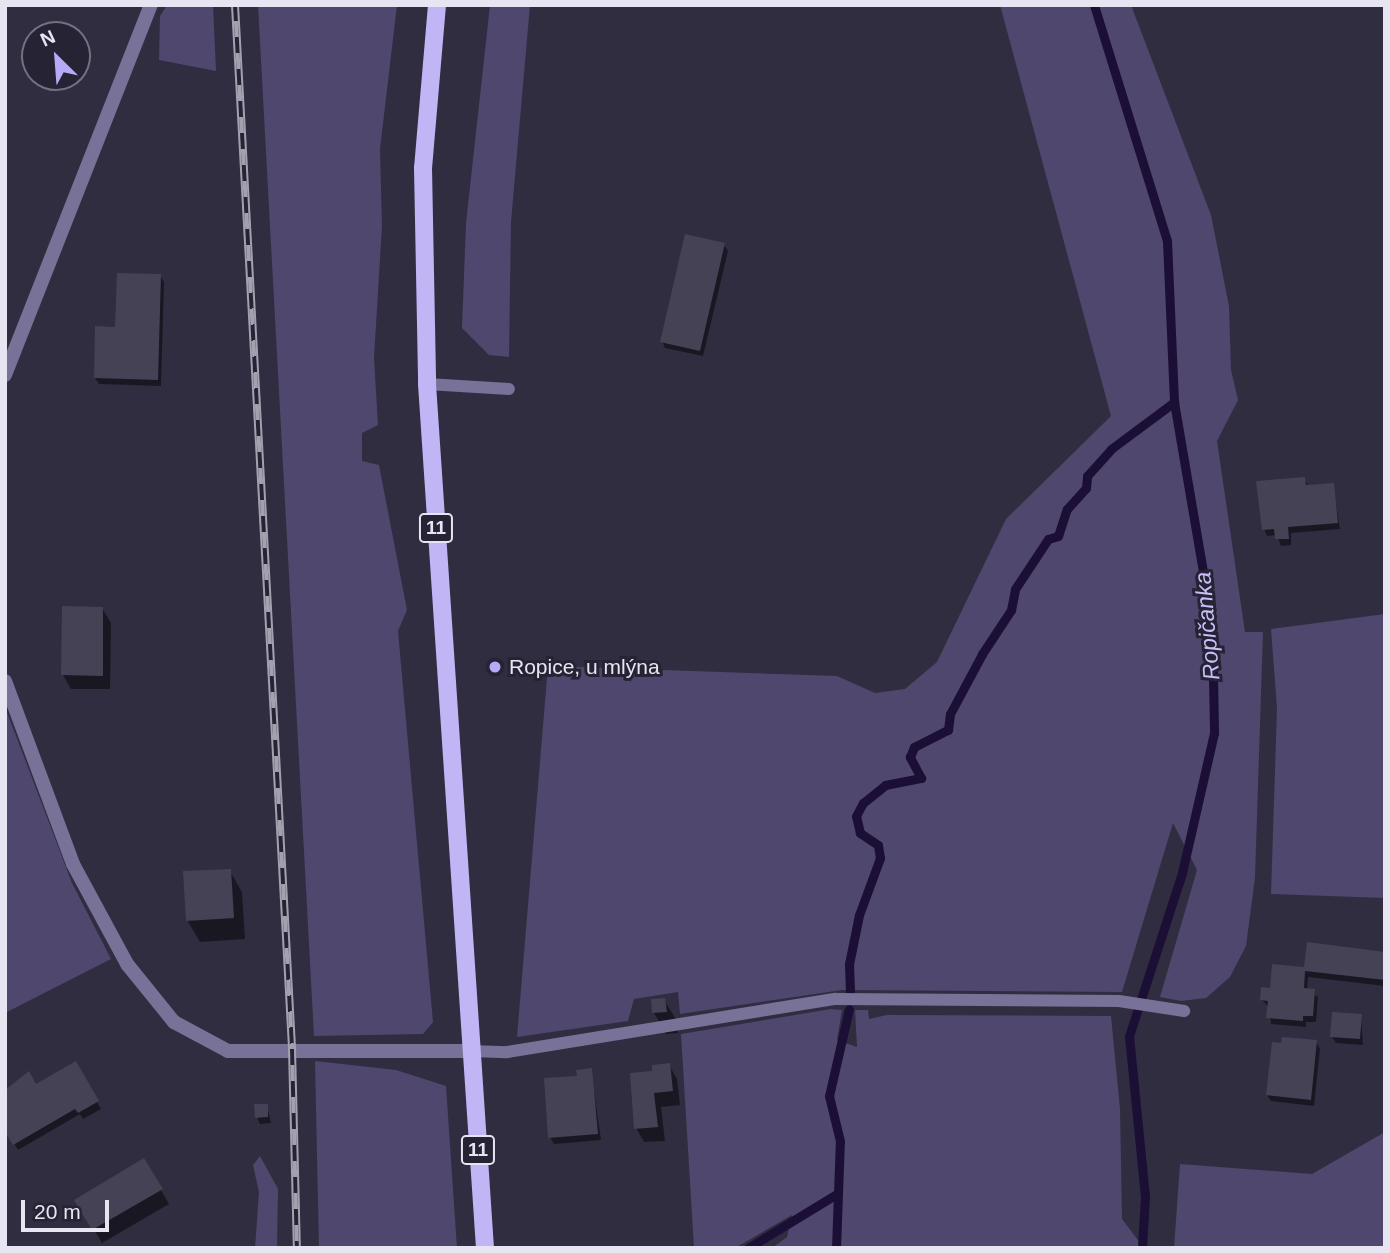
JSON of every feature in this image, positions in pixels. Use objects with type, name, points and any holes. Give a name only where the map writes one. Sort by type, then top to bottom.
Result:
[{"type":"main road","name":"11","points":[[437,5],[423,168],[426,384],[485,1248]]},
{"type":"street","points":[[5,375],[151,5]]},
{"type":"street","points":[[5,681],[73,864],[127,964],[174,1022],[228,1051],[471,1051]]},
{"type":"lane","points":[[426,384],[509,389]]},
{"type":"lane","points":[[471,1051],[507,1052],[836,999],[1119,1001],[1184,1011]]},
{"type":"shaded area","points":[[167,5],[213,5],[216,71],[159,60],[160,16]]},
{"type":"shaded area","points":[[258,5],[397,5],[380,149],[382,226],[374,358],[378,425],[362,433],[362,461],[379,465],[407,610],[398,631],[433,1022],[423,1034],[314,1036]]},
{"type":"shaded area","points":[[490,5],[530,5],[511,222],[509,357],[489,355],[462,328],[466,223]]},
{"type":"shaded area","points":[[1000,5],[1131,5],[1211,215],[1229,306],[1231,370],[1238,400],[1217,441],[1245,632],[1263,632],[1255,878],[1246,946],[1230,977],[1206,998],[1181,1001],[1160,997],[1197,870],[1173,823],[1122,992],[842,990],[680,1014],[678,992],[634,999],[628,1021],[517,1037],[548,666],[837,676],[875,693],[905,689],[937,662],[1006,519],[1111,416]]},
{"type":"shaded area","points":[[1385,614],[1385,898],[1271,894],[1277,708],[1271,629]]},
{"type":"shaded area","points":[[5,707],[72,883],[111,959],[5,1013]]},
{"type":"shaded area","points":[[831,1009],[842,1010],[837,1040],[857,1047],[855,1010],[868,1010],[869,1019],[887,1015],[1111,1016],[1120,1109],[1122,1219],[1144,1248],[772,1248],[787,1237],[792,1215],[735,1248],[694,1248],[681,1034]]},
{"type":"shaded area","points":[[315,1061],[396,1070],[446,1086],[457,1248],[319,1248]]},
{"type":"shaded area","points":[[1385,1132],[1385,1248],[1174,1248],[1180,1164],[1312,1174]]},
{"type":"shaded area","points":[[260,1156],[278,1189],[277,1248],[255,1248],[259,1192],[253,1165]]},
{"type":"building","points":[[685,234],[725,243],[700,351],[660,342]]},
{"type":"building","points":[[117,273],[161,274],[158,380],[94,378],[95,326],[115,327]]},
{"type":"building","points":[[1305,477],[1306,485],[1334,483],[1338,523],[1288,527],[1289,539],[1275,539],[1274,529],[1262,530],[1256,481]]},
{"type":"building","points":[[62,606],[103,607],[103,676],[61,675]]},
{"type":"building","points":[[231,869],[234,918],[186,921],[183,871]]},
{"type":"building","points":[[1307,942],[1385,952],[1385,980],[1305,971],[1304,988],[1315,989],[1313,1016],[1303,1016],[1303,1021],[1266,1018],[1268,1001],[1260,1000],[1261,987],[1270,988],[1272,964],[1304,967]]},
{"type":"building","points":[[665,998],[667,1012],[652,1013],[651,999]]},
{"type":"building","points":[[1332,1012],[1362,1014],[1360,1039],[1330,1037]]},
{"type":"building","points":[[1282,1037],[1317,1040],[1311,1100],[1266,1095],[1272,1042],[1281,1043]]},
{"type":"building","points":[[76,1061],[99,1101],[78,1113],[75,1109],[13,1145],[5,1132],[5,1090],[29,1071],[36,1084]]},
{"type":"building","points":[[670,1063],[673,1091],[654,1093],[658,1127],[634,1129],[630,1073],[652,1071],[652,1065]]},
{"type":"building","points":[[592,1068],[598,1134],[548,1138],[544,1078],[577,1076],[576,1070]]},
{"type":"building","points":[[254,1104],[268,1104],[268,1117],[255,1118]]},
{"type":"building","points":[[144,1158],[163,1189],[92,1230],[74,1200]]},
{"type":"waterway","name":"Ropičanka","points":[[1094,5],[1167,241],[1174,402],[1212,625],[1214,733],[1182,873],[1129,1036],[1145,1197],[1142,1248]]},
{"type":"waterway","points":[[850,992],[849,964],[859,915],[880,858],[878,845],[860,833],[856,816],[863,803],[885,785],[921,778],[910,757],[914,747],[948,730],[950,714],[982,654],[1011,610],[1015,589],[1048,539],[1058,536],[1067,509],[1086,488],[1087,476],[1111,449],[1174,402]]},
{"type":"waterway","points":[[836,1248],[840,1141],[829,1096],[849,1009]]},
{"type":"waterway","points":[[748,1248],[838,1193]]},
{"type":"railway","points":[[235,5],[292,1049],[297,1248]]},
{"type":"place","name":"Ropice, u mlýna","points":[[495,667]]}]
